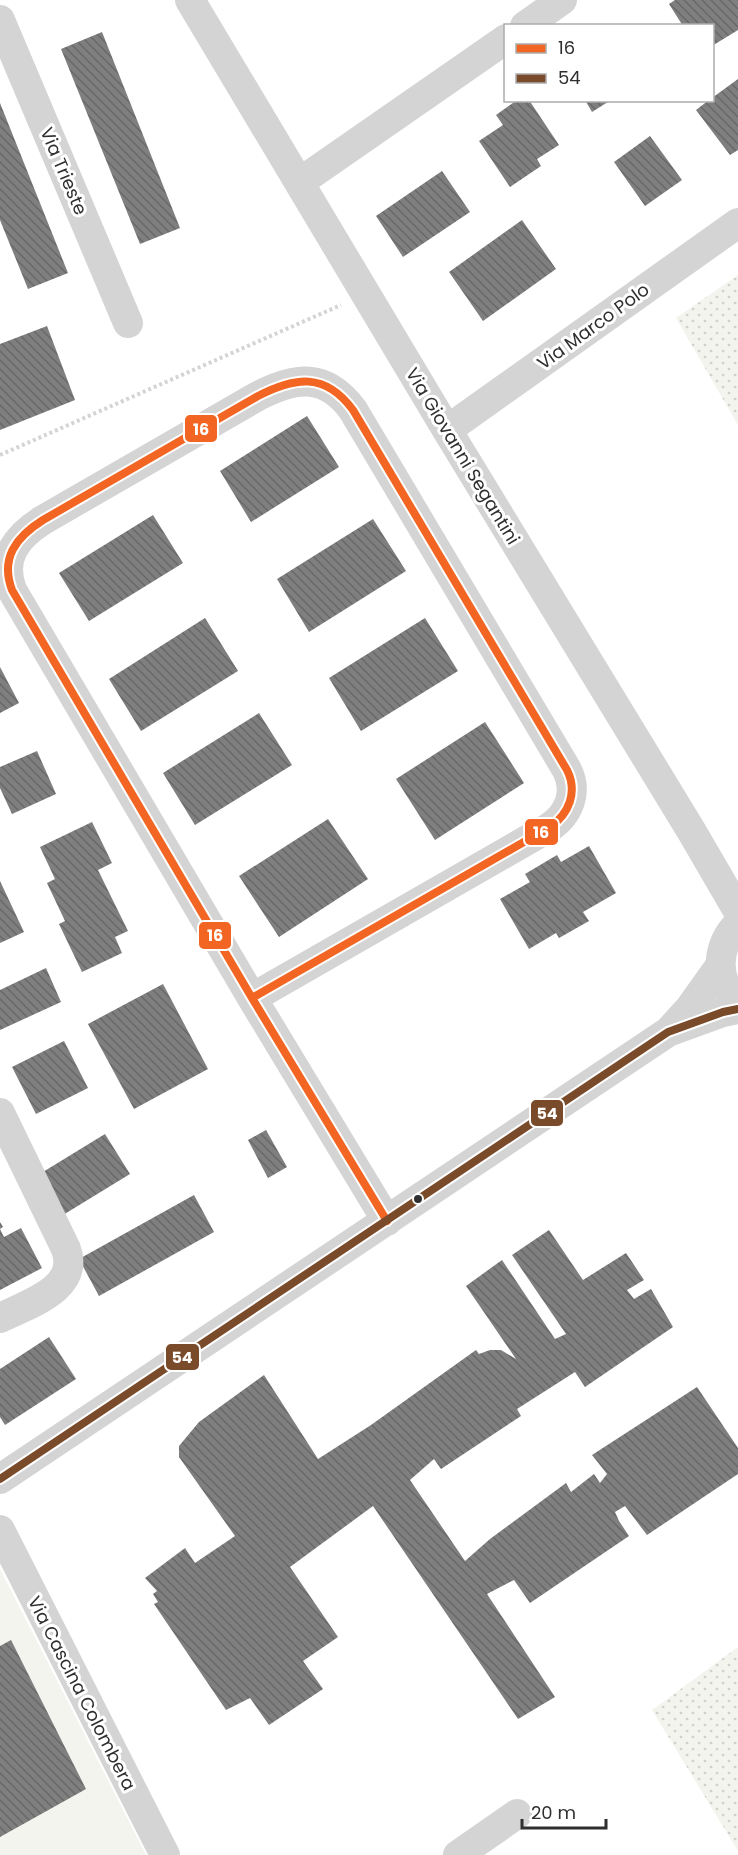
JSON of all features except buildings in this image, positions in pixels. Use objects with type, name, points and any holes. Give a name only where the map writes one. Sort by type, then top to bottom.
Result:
[{"type":"street","name":"Via Giovanni Segantini","points":[[190,0],[738,911]]},
{"type":"street","points":[[528,24],[562,0]]},
{"type":"street","name":"Via Trieste","points":[[0,20],[128,323]]},
{"type":"street","points":[[300,182],[504,40]]},
{"type":"street","name":"Via Marco Polo","points":[[447,430],[738,223]]},
{"type":"street","points":[[252,998],[550,827],[564,816],[569,807],[572,789],[567,770],[353,410],[330,387],[312,381],[294,382],[258,396],[43,520],[13,547],[7,562],[8,580],[252,998],[387,1221]]},
{"type":"street","points":[[738,924],[730,932],[722,948],[720,966],[724,983],[738,1000]]},
{"type":"street","points":[[0,1479],[668,1032],[690,1008],[720,966]]},
{"type":"street","points":[[668,1032],[723,1012],[738,1009]]},
{"type":"street","points":[[0,1113],[66,1249],[69,1264],[63,1281],[55,1289],[0,1318]]},
{"type":"street","name":"Via Cascina Colombera","points":[[0,1530],[165,1855]]},
{"type":"street","points":[[458,1855],[517,1814]]},
{"type":"path","points":[[0,455],[366,294]]},
{"type":"shaded area","points":[[738,275],[738,425],[676,318]]},
{"type":"shaded area","points":[[0,1569],[146,1855],[0,1855]]},
{"type":"shaded area","points":[[738,1647],[738,1851],[652,1710]]},
{"type":"transit line","name":"16","points":[[252,998],[550,827],[567,809],[572,786],[567,770],[353,410],[332,389],[309,382],[285,385],[258,396],[43,520],[25,534],[13,549],[9,558],[9,579],[12,590],[252,998],[387,1221]]},
{"type":"transit line","name":"54","points":[[0,1479],[668,1032],[723,1012],[738,1009]]}]
